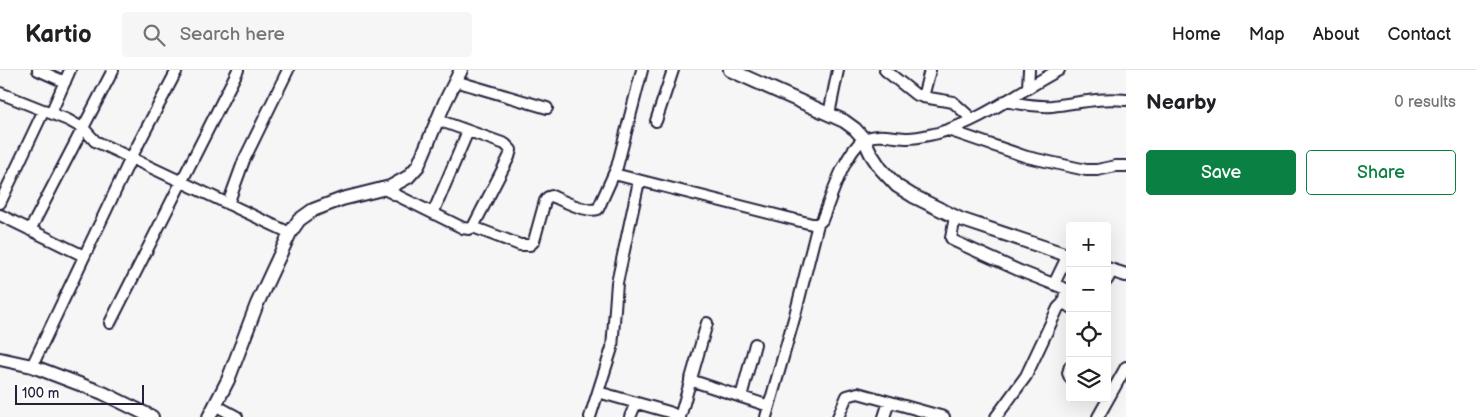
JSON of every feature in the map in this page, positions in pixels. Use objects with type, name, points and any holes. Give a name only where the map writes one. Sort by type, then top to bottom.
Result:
[{"type":"street","points":[[38,70],[65,82]]},
{"type":"street","points":[[0,203],[70,70]]},
{"type":"street","points":[[30,230],[113,70]]},
{"type":"street","points":[[32,366],[131,158],[177,70]]},
{"type":"street","points":[[110,323],[238,70]]},
{"type":"street","points":[[228,204],[244,160],[288,70]]},
{"type":"street","points":[[382,188],[463,228],[473,227],[520,245],[530,245],[534,241],[547,198],[552,196],[587,209],[596,210],[599,208],[614,174],[642,70]]},
{"type":"street","points":[[656,121],[673,70]]},
{"type":"street","points":[[730,70],[844,121],[855,129],[864,140],[871,154],[897,186],[913,196],[955,217],[1066,255]]},
{"type":"street","points":[[829,114],[838,70]]},
{"type":"street","points":[[885,70],[899,79],[908,89],[923,97],[953,102],[972,119]]},
{"type":"street","points":[[923,97],[930,70]]},
{"type":"street","points":[[1028,87],[1029,70]]},
{"type":"street","points":[[766,417],[818,224],[822,220],[848,156],[864,140],[871,137],[919,138],[948,130],[989,111],[1060,70]]},
{"type":"street","points":[[209,417],[228,380],[257,304],[281,229],[313,210],[342,199],[390,186],[408,177],[418,166],[458,76],[547,108]]},
{"type":"street","points":[[0,94],[48,111],[84,129],[95,141],[281,229]]},
{"type":"street","points":[[1005,101],[1050,106],[1100,98],[1126,100]]},
{"type":"street","points":[[438,120],[504,144],[511,150],[473,227]]},
{"type":"street","points":[[948,130],[1027,157],[1086,170],[1126,166]]},
{"type":"street","points":[[433,213],[468,131]]},
{"type":"street","points":[[614,174],[818,224]]},
{"type":"street","points":[[590,417],[612,348],[617,283],[639,181]]},
{"type":"street","points":[[0,215],[84,256]]},
{"type":"street","points":[[955,217],[951,232],[951,238],[954,241],[1020,271],[1066,289]]},
{"type":"street","points":[[1054,284],[1066,262]]},
{"type":"street","points":[[1111,273],[1126,275]]},
{"type":"street","points":[[996,417],[1026,376],[1058,308],[1066,305]]},
{"type":"street","points":[[598,392],[669,412],[680,417],[707,323]]},
{"type":"street","points":[[741,397],[755,344]]},
{"type":"street","points":[[0,359],[32,366],[103,393],[146,415]]},
{"type":"street","points":[[1111,391],[1126,369]]},
{"type":"street","points":[[690,380],[769,406]]},
{"type":"street","points":[[838,417],[847,396],[858,393],[944,417]]},
{"type":"street","points":[[884,417],[889,402]]},
{"type":"street","points":[[1098,417],[1105,402]]},
{"type":"street","points":[[630,417],[636,403]]},
{"type":"street","points":[[215,405],[237,417]]}]
